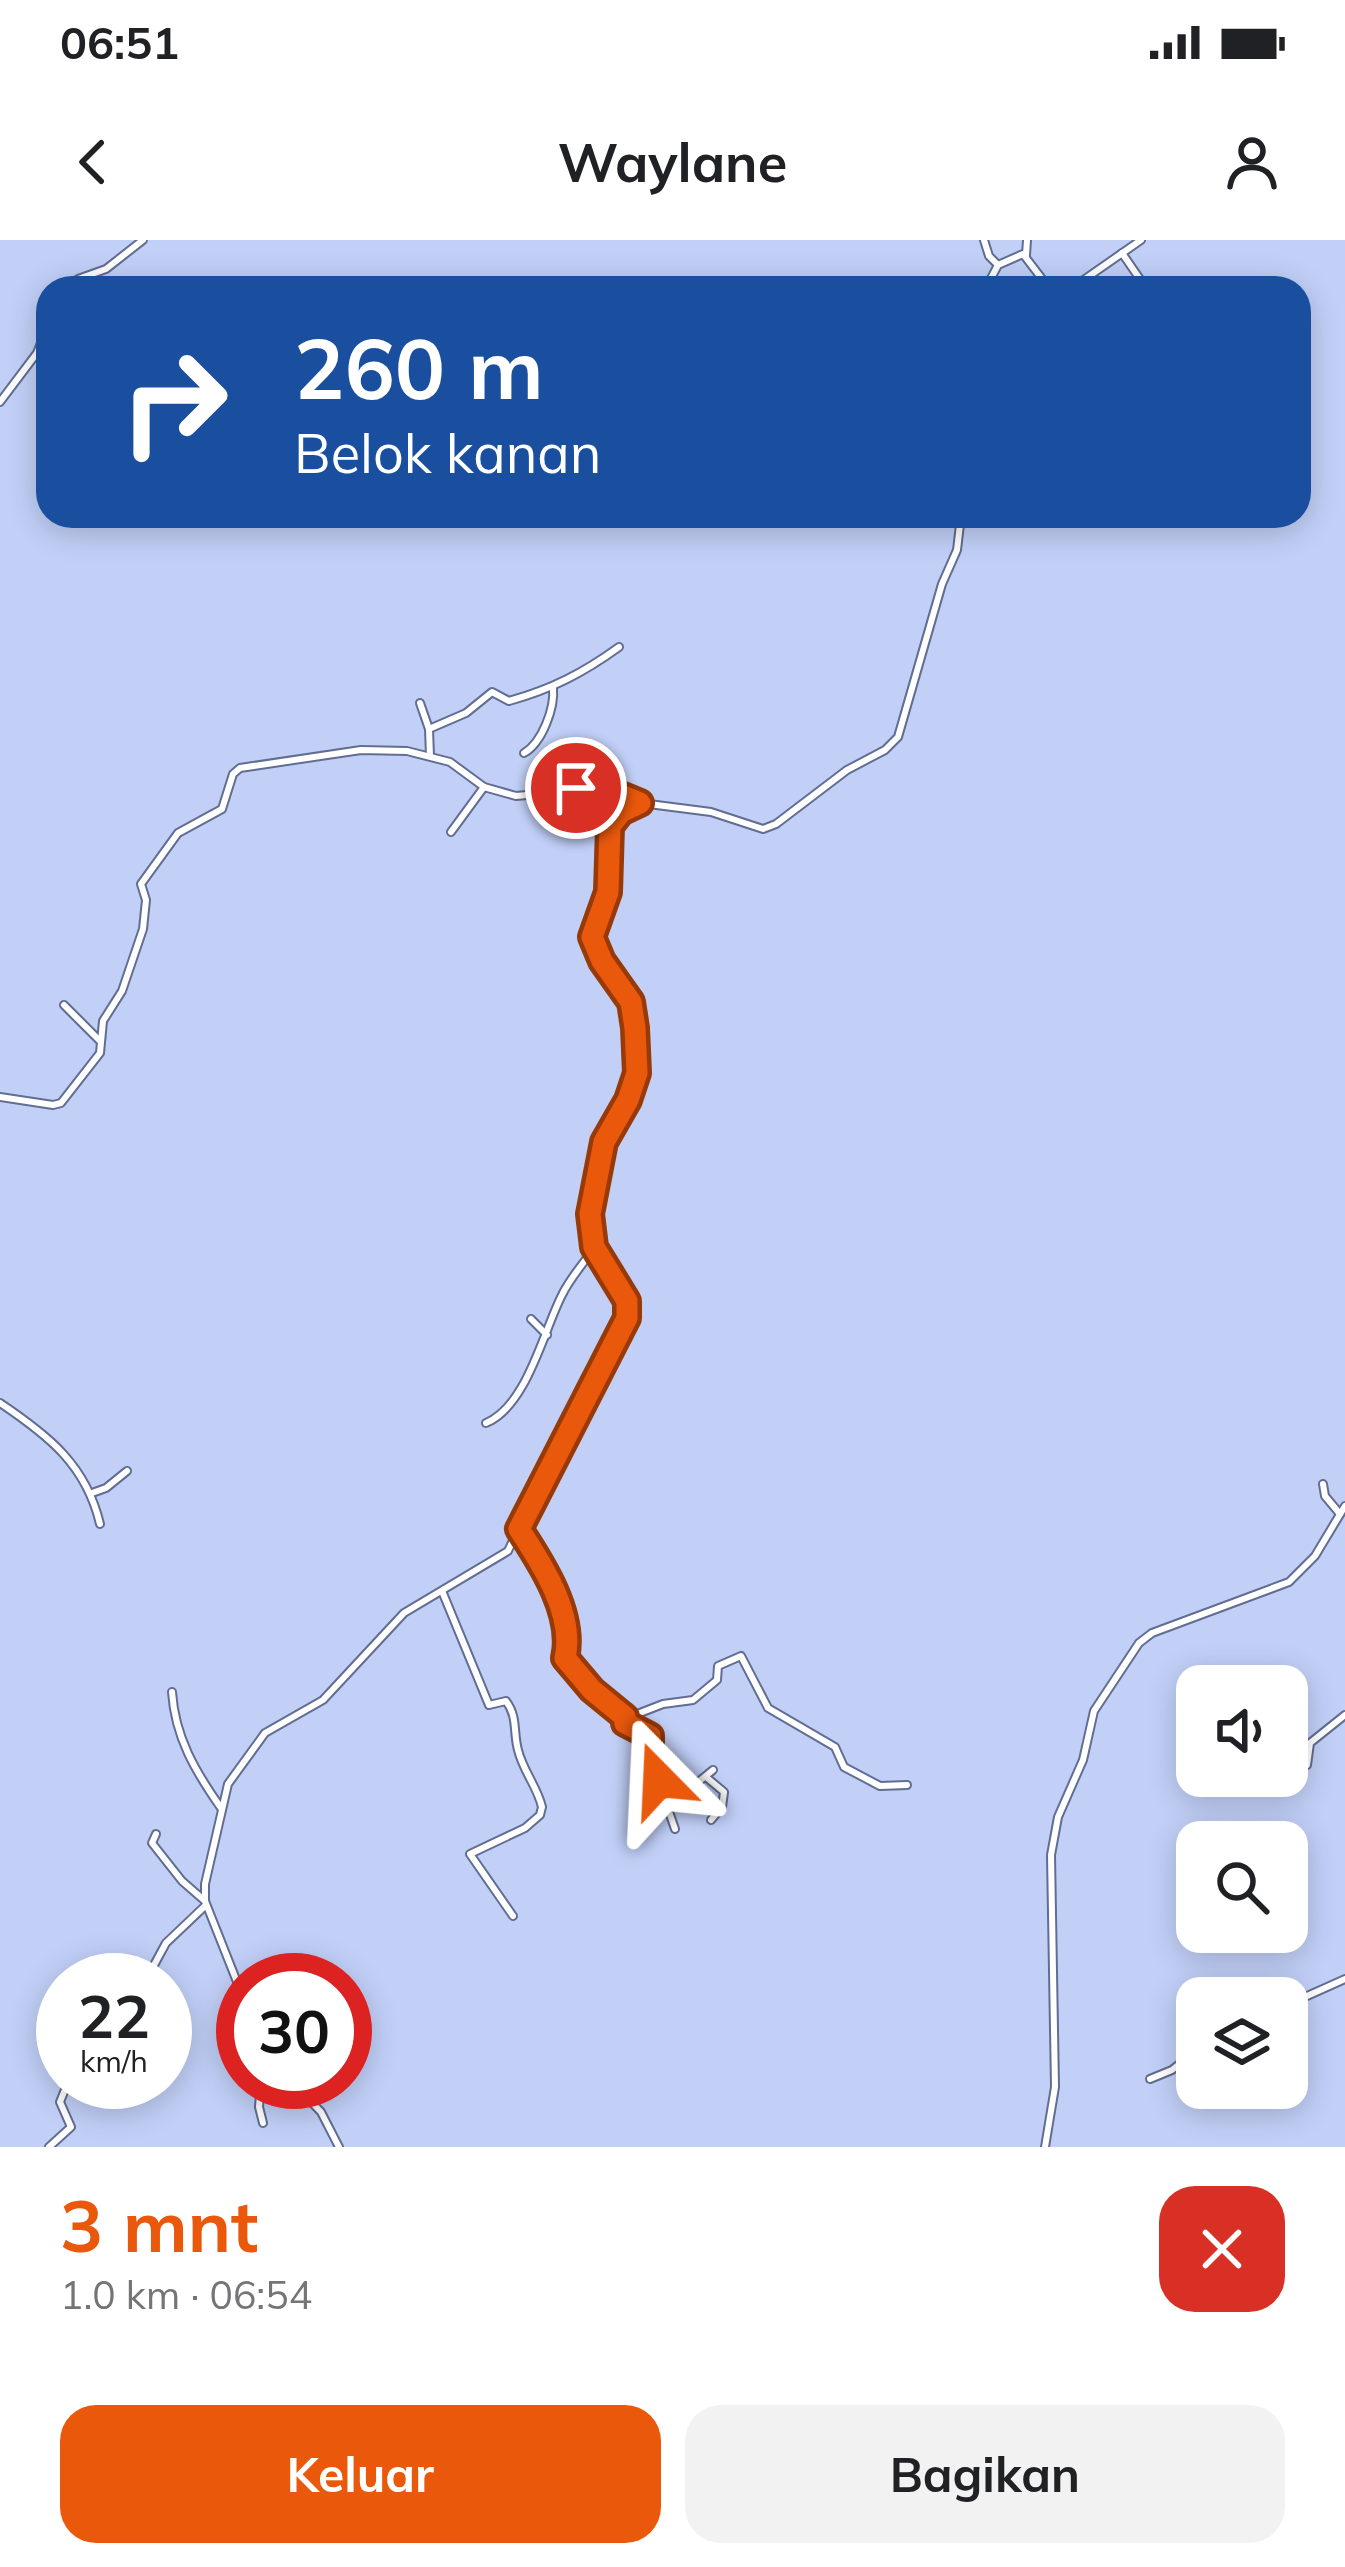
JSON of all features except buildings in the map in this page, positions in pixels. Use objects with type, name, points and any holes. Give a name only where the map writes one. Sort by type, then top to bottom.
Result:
[{"type":"street","points":[[86,276],[106,269],[143,240]]},
{"type":"street","points":[[984,240],[998,265]]},
{"type":"street","points":[[1027,240],[1026,255],[1041,276]]},
{"type":"street","points":[[1090,276],[1141,240]]},
{"type":"street","points":[[1122,254],[1138,276]]},
{"type":"street","points":[[992,276],[998,265],[1026,255]]},
{"type":"street","points":[[0,402],[36,354]]},
{"type":"street","points":[[0,1097],[52,1105],[62,1102],[103,1044],[104,1021],[122,991],[143,928],[146,900],[141,884],[178,832],[222,809],[236,770],[285,764],[300,756],[406,751],[450,762],[484,787],[524,797],[595,789],[640,803],[711,812],[763,829],[893,743],[957,550],[960,528]]},
{"type":"street","points":[[429,729],[466,713],[492,692],[509,701],[553,688],[619,647]]},
{"type":"street","points":[[524,753],[538,743],[554,701],[553,688]]},
{"type":"street","points":[[420,703],[429,729],[430,756]]},
{"type":"street","points":[[451,832],[484,787]]},
{"type":"street","points":[[225,1953],[205,1903],[205,1885],[228,1784],[265,1733],[323,1700],[395,1620],[503,1556],[627,1318],[627,1301],[594,1247],[590,1227],[604,1142],[628,1100],[638,1065],[631,1002],[602,961],[592,937],[608,892],[610,826],[621,812],[640,803]]},
{"type":"street","points":[[64,1005],[103,1044]]},
{"type":"street","points":[[486,1423],[517,1399],[563,1292],[594,1247]]},
{"type":"street","points":[[531,1319],[547,1335]]},
{"type":"street","points":[[0,1403],[63,1454],[92,1493],[100,1524]]},
{"type":"street","points":[[92,1493],[127,1471]]},
{"type":"street","points":[[1046,2147],[1055,2087],[1051,1855],[1058,1817],[1083,1760],[1094,1711],[1144,1636],[1289,1582],[1316,1556],[1343,1510],[1325,1496],[1323,1484]]},
{"type":"street","points":[[519,1529],[556,1592],[568,1640],[565,1658],[592,1690],[625,1717]]},
{"type":"street","points":[[442,1591],[489,1705],[506,1701],[512,1709],[518,1750],[542,1807],[532,1823],[470,1854],[513,1916]]},
{"type":"street","points":[[625,1717],[693,1700],[716,1680],[718,1666],[741,1656],[762,1702],[782,1719],[835,1747],[839,1760],[880,1786],[907,1785]]},
{"type":"street","points":[[172,1691],[182,1743],[221,1808]]},
{"type":"street","points":[[1308,1758],[1310,1743],[1345,1715]]},
{"type":"street","points":[[625,1717],[625,1723],[652,1740],[650,1768],[668,1799],[675,1829]]},
{"type":"street","points":[[668,1799],[710,1774],[724,1792],[722,1807],[711,1820]]},
{"type":"street","points":[[156,1834],[152,1843],[205,1903]]},
{"type":"street","points":[[161,1953],[205,1903]]},
{"type":"street","points":[[1308,1996],[1345,1979]]},
{"type":"street","points":[[1150,2079],[1176,2067]]},
{"type":"street","points":[[50,2147],[71,2127],[64,2109]]},
{"type":"street","points":[[259,2109],[262,2123]]},
{"type":"street","points":[[318,2109],[339,2147]]},
{"type":"route","points":[[576,788],[618,794],[640,803],[621,812],[610,826],[608,892],[592,937],[602,961],[631,1002],[635,1028],[637,1073],[604,1142],[590,1214],[594,1247],[621,1288],[628,1309],[618,1342],[545,1472],[519,1529],[556,1592],[568,1640],[565,1658],[592,1690],[625,1717],[625,1723],[650,1736],[650,1768],[659,1780]]}]
